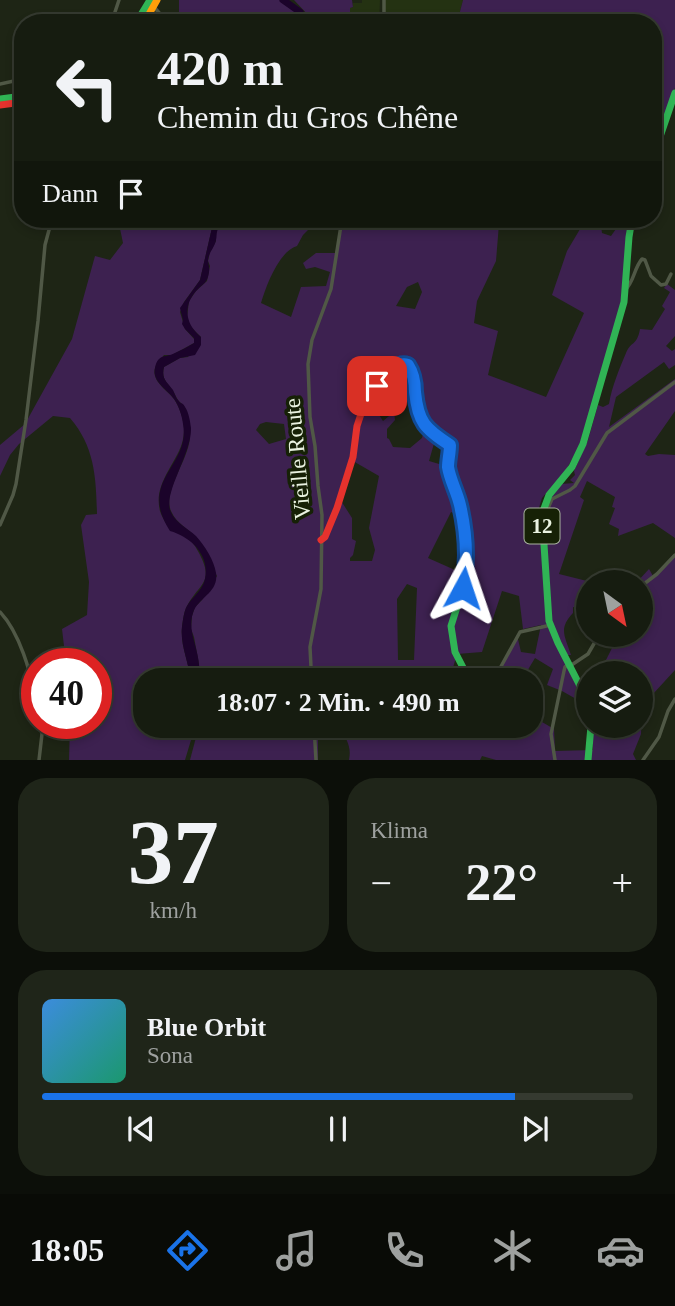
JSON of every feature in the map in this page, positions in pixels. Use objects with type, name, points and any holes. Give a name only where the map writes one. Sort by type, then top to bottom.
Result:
[{"type":"main road","points":[[662,131],[675,93]]},
{"type":"main road","name":"12","points":[[576,679],[551,625],[542,507],[547,496],[569,472],[579,455],[625,290],[630,228]]},
{"type":"main road","points":[[321,540],[325,537],[337,508],[353,457],[357,426],[365,402],[395,368],[401,363],[407,365],[414,377],[420,417],[436,437],[451,448],[449,474],[460,502],[466,572],[451,626],[455,652],[463,668]]},
{"type":"main road","points":[[588,760],[590,738]]},
{"type":"street","points":[[149,0],[161,14]]},
{"type":"street","points":[[0,525],[16,484],[49,228]]},
{"type":"street","name":"Vieille Route","points":[[311,668],[310,647],[321,589],[321,512],[307,364],[312,340],[331,289],[340,228]]},
{"type":"street","points":[[625,290],[642,259],[654,281],[661,285],[666,284],[671,274]]},
{"type":"street","points":[[542,521],[552,499],[575,486],[607,432],[675,382]]},
{"type":"street","points":[[653,577],[675,555]]},
{"type":"street","points":[[0,612],[8,622],[21,651]]},
{"type":"street","points":[[501,668],[520,632],[551,625]]},
{"type":"street","points":[[555,760],[551,734],[564,671],[588,654],[591,648]]},
{"type":"street","points":[[643,760],[659,737],[675,699]]},
{"type":"street","points":[[315,738],[316,760]]},
{"type":"street","points":[[39,760],[41,739]]},
{"type":"shaded area","points":[[179,0],[284,0],[296,8],[299,14],[179,14]]},
{"type":"shaded area","points":[[294,0],[352,0],[350,14],[307,14]]},
{"type":"shaded area","points":[[362,0],[380,0],[379,14],[350,14],[353,3],[362,3]]},
{"type":"shaded area","points":[[384,0],[463,0],[459,14],[384,14]]},
{"type":"shaded area","points":[[463,0],[675,0],[675,88],[662,122],[662,14],[459,14]]},
{"type":"shaded area","points":[[120,228],[212,228],[200,280],[180,312],[185,329],[194,339],[194,343],[172,355],[164,355],[156,365],[154,373],[178,406],[184,430],[180,448],[161,487],[160,511],[170,530],[194,544],[204,563],[205,577],[184,616],[182,640],[188,668],[133,668],[133,738],[191,738],[185,760],[69,760],[70,739],[112,739],[112,648],[64,648],[62,629],[87,615],[89,582],[81,525],[86,515],[97,514],[92,463],[85,440],[70,418],[53,416],[19,444],[10,455],[0,476],[0,445],[25,424],[72,339],[95,256],[110,260],[123,243]]},
{"type":"shaded area","points":[[212,228],[216,228],[215,243],[208,258],[208,277],[189,301],[188,308],[189,320],[201,337],[201,345],[195,355],[180,358],[164,367],[163,371],[165,380],[186,409],[191,428],[171,493],[170,510],[178,522],[203,544],[216,573],[214,585],[199,603],[191,619],[199,668],[188,668],[182,627],[186,608],[205,579],[205,562],[192,542],[170,531],[161,513],[159,499],[167,474],[180,451],[183,424],[176,402],[156,377],[156,363],[160,358],[194,343],[194,338],[182,324],[180,308],[200,280]]},
{"type":"shaded area","points":[[215,228],[310,228],[297,246],[290,249],[279,262],[261,303],[291,317],[301,287],[326,286],[330,272],[315,267],[306,269],[303,263],[316,253],[335,253],[342,228],[499,228],[496,261],[477,301],[474,323],[498,331],[488,375],[546,397],[584,313],[552,295],[567,251],[581,228],[601,228],[602,233],[611,236],[617,228],[627,229],[621,302],[579,446],[565,472],[542,498],[538,511],[548,623],[576,682],[576,699],[547,685],[553,669],[535,658],[529,668],[499,668],[517,635],[521,652],[535,654],[541,625],[523,629],[519,596],[502,591],[482,652],[457,654],[453,668],[199,668],[191,629],[192,616],[195,607],[217,576],[196,538],[176,520],[171,511],[170,493],[186,453],[190,431],[185,408],[165,380],[163,371],[164,367],[180,358],[188,357],[201,337],[190,326],[187,317],[189,301],[207,281],[210,252],[216,241]],"holes":[[[418,282],[422,292],[415,309],[396,306],[407,287]],[[401,365],[408,368],[417,412],[425,426],[422,438],[410,448],[393,447],[387,438],[387,429],[395,420],[394,412],[383,421],[377,412],[389,401],[378,386]],[[260,424],[284,424],[286,439],[269,444],[256,430]],[[435,440],[452,445],[446,466],[429,461]],[[353,461],[379,476],[369,528],[375,550],[372,561],[350,561],[356,541],[352,539],[352,518],[338,496],[347,466]],[[451,512],[466,519],[461,529],[465,551],[464,574],[428,558]],[[407,584],[417,588],[414,660],[398,660],[397,599]]]},
{"type":"shaded area","points":[[667,284],[675,290],[675,336],[666,346],[672,351],[675,349],[675,365],[669,369],[664,362],[616,397],[609,427],[675,379],[675,411],[645,454],[675,455],[675,538],[653,523],[618,536],[619,529],[609,524],[615,508],[612,507],[615,497],[587,481],[580,497],[584,500],[559,574],[576,578],[576,608],[573,607],[573,613],[564,628],[571,655],[567,655],[555,634],[552,621],[544,511],[548,500],[561,484],[574,483],[570,480],[575,475],[574,471],[588,440],[598,405],[603,407],[609,404],[626,353],[640,329],[652,330],[665,309],[662,306],[670,292],[664,288]]},
{"type":"shaded area","points":[[675,556],[675,670],[653,694],[653,661],[606,661],[612,648],[653,648],[653,576]]},
{"type":"shaded area","points":[[543,723],[554,729],[555,751],[593,750],[593,738],[639,738],[633,754],[636,760],[496,760],[482,756],[480,760],[349,760],[347,738],[543,738]]},
{"type":"shaded area","points":[[196,738],[318,738],[318,760],[190,760]]},
{"type":"waterway","points":[[283,0],[301,14]]},
{"type":"traffic: fast","points":[[141,14],[150,0]]},
{"type":"traffic: fast","points":[[662,131],[675,93]]},
{"type":"traffic: fast","points":[[0,99],[14,97]]},
{"type":"traffic: fast","points":[[576,678],[549,621],[542,514],[549,495],[572,467],[583,444],[624,302],[630,228]]},
{"type":"traffic: fast","points":[[463,668],[455,652],[451,626],[463,588],[466,561]]},
{"type":"traffic: fast","points":[[588,760],[590,738]]},
{"type":"traffic: slow","points":[[149,14],[157,0]]},
{"type":"traffic: slow","points":[[375,388],[401,364],[408,368],[415,380],[421,419],[430,431],[450,445],[449,474],[460,502],[466,561]]},
{"type":"traffic: jam","points":[[0,105],[14,103]]},
{"type":"traffic: jam","points":[[321,540],[325,537],[337,508],[353,457],[357,426],[365,402],[375,388]]},
{"type":"route","points":[[377,386],[398,365],[408,365],[414,377],[420,417],[436,437],[450,445],[449,474],[460,502],[466,552],[463,588]]}]
